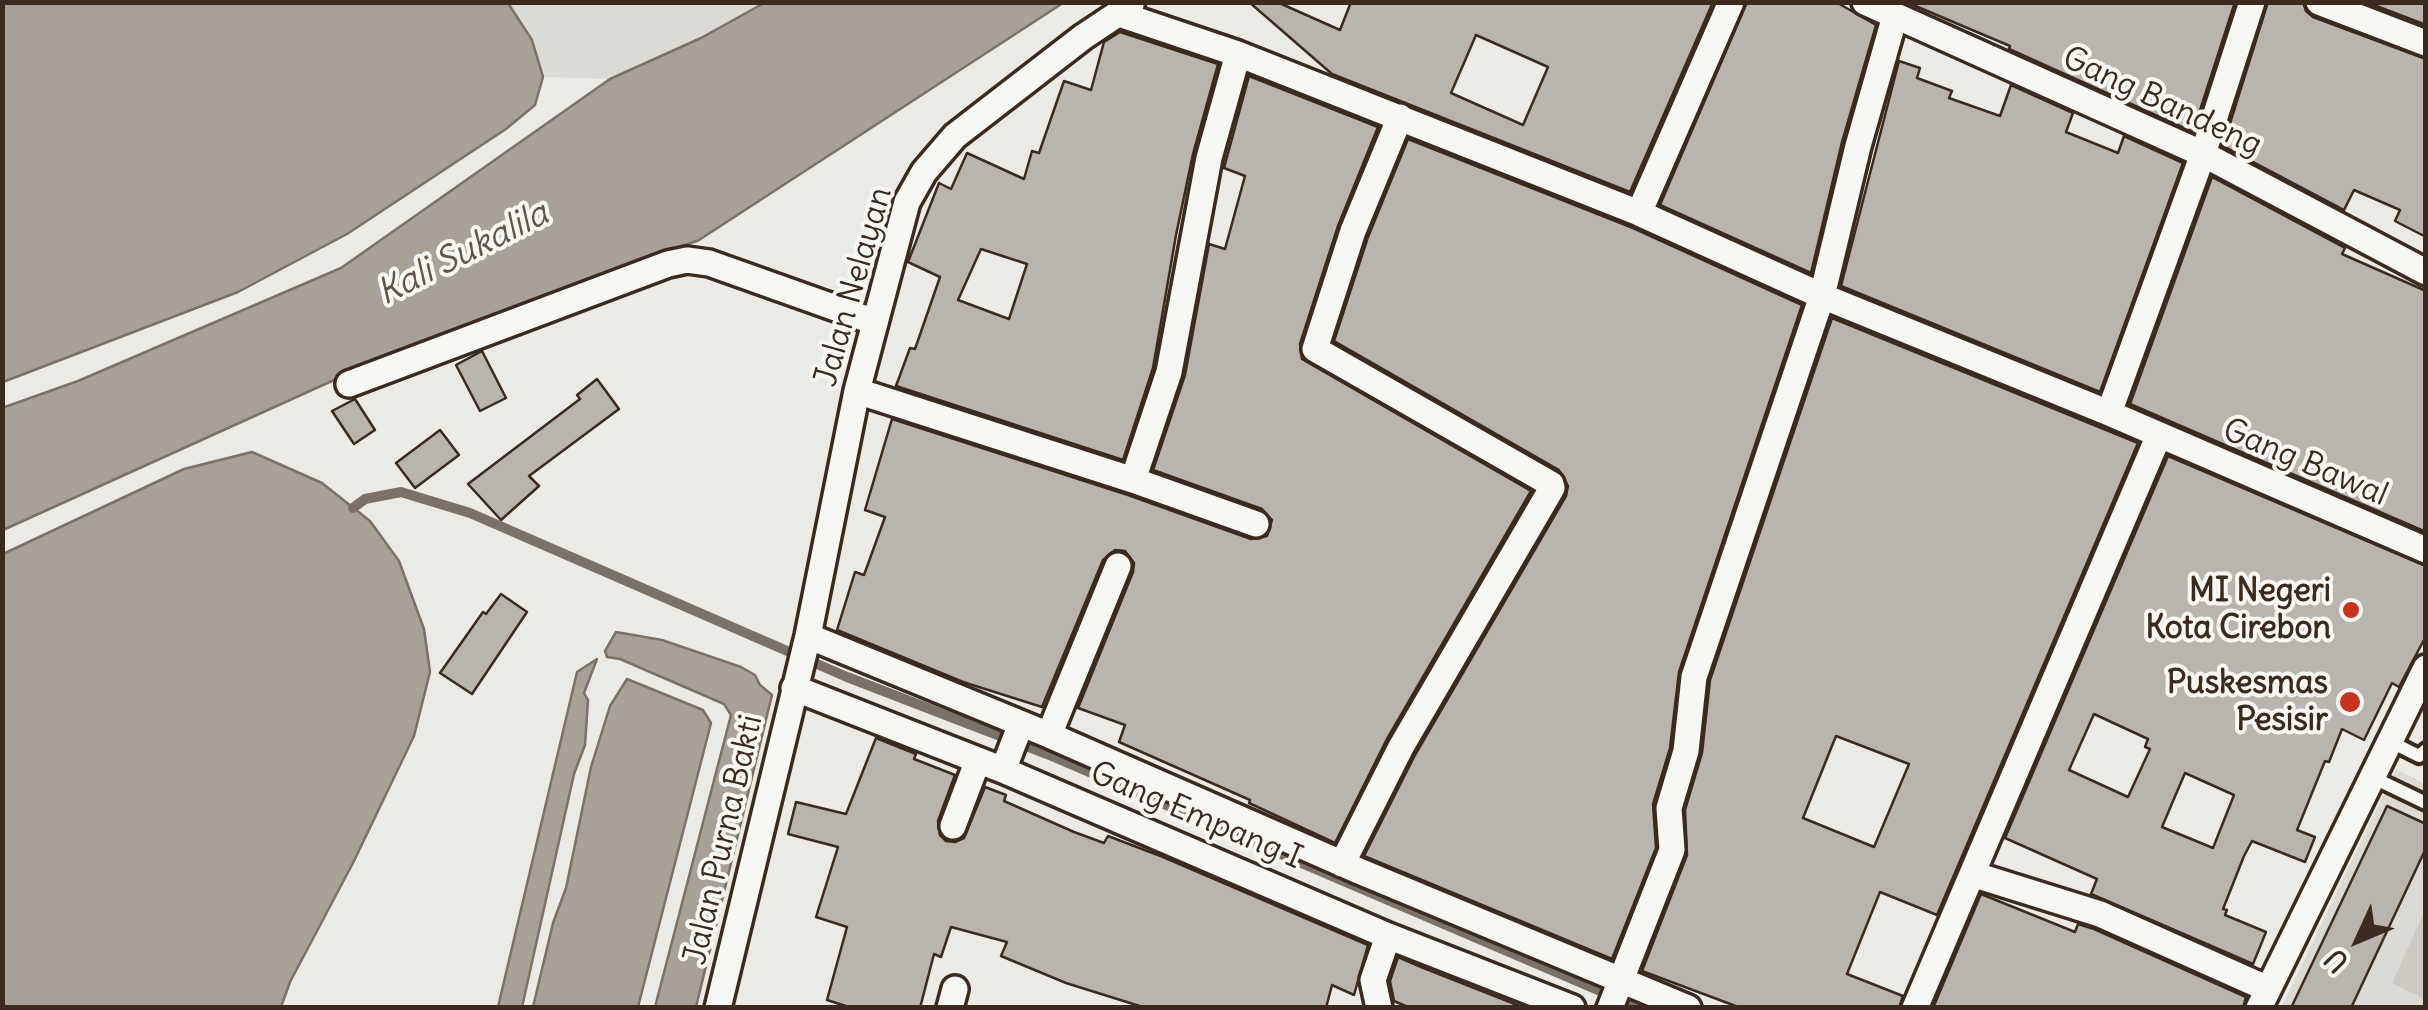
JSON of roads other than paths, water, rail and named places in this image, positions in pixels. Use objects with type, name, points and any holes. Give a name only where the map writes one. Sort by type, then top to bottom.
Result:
[{"type":"street","points":[[1639,213],[1731,2]]},
{"type":"street","name":"Gang Bandeng","points":[[1865,2],[2203,154],[2426,272]]},
{"type":"street","points":[[2109,413],[2203,154],[2252,2]]},
{"type":"street","points":[[2319,2],[2426,43]]},
{"type":"street","name":"Gang Bawal","points":[[1127,8],[1639,213],[1822,296],[2109,413],[2426,550]]},
{"type":"street","name":"Jalan Nelayan","points":[[795,684],[857,391],[908,202],[938,154],[955,136],[1083,37],[1127,8]]},
{"type":"street","points":[[1617,990],[1672,850],[1669,808],[1686,752],[1694,678],[1822,296],[1858,146],[1895,16]]},
{"type":"street","points":[[1133,480],[1170,372],[1209,158],[1238,54]]},
{"type":"street","points":[[1346,911],[1353,872],[1401,747],[1552,487],[1316,348],[1353,231],[1400,117]]},
{"type":"street","points":[[349,384],[676,262],[709,263],[875,322]]},
{"type":"street","points":[[857,391],[1256,524]]},
{"type":"street","points":[[1915,1008],[2159,436]]},
{"type":"street","points":[[1050,736],[1118,566]]},
{"type":"street","points":[[807,640],[1018,731],[1050,736],[1617,990],[1688,1008]]},
{"type":"street","points":[[1972,874],[2100,914],[2264,998],[2426,668]]},
{"type":"street","name":"Gang Empang I","points":[[795,684],[1346,911],[1388,936],[1572,1008]]},
{"type":"street","name":"Jalan Purna Bakti","points":[[718,1008],[795,684]]},
{"type":"street","points":[[1004,768],[1018,731]]},
{"type":"street","points":[[953,826],[978,760]]},
{"type":"street","points":[[1379,1008],[1373,980],[1388,936]]},
{"type":"lane","points":[[2391,742],[2418,756],[2426,750]]},
{"type":"lane","points":[[2374,778],[2426,803]]},
{"type":"water","points":[[2,3],[508,3],[532,40],[543,77],[535,105],[506,129],[347,234],[238,292],[3,382]]},
{"type":"water","name":"Kali Sukalila","points":[[764,3],[1063,3],[699,240],[387,356],[3,530],[2,408],[78,381],[341,268],[610,79],[701,38]]},
{"type":"water","points":[[252,452],[322,483],[370,521],[399,561],[424,629],[430,672],[414,736],[281,1007],[3,1007],[3,554],[184,469]]},
{"type":"water","points":[[616,632],[662,640],[741,667],[755,675],[772,695],[696,1007],[655,1007],[731,715],[724,704],[607,657],[605,651]]},
{"type":"water","points":[[597,659],[584,693],[588,700],[585,745],[574,774],[522,1007],[498,1007],[577,672]]},
{"type":"water","points":[[627,679],[703,710],[711,723],[638,1007],[533,1007],[553,923],[566,888],[591,767],[610,706]]},
{"type":"waterway","points":[[353,508],[365,499],[401,492],[470,513],[847,677],[1047,754],[1640,1008]]},
{"type":"place","name":"MI Negeri Kota Cirebon","points":[[2351,610]]},
{"type":"place","name":"Puskesmas Pesisir","points":[[2350,702]]}]
